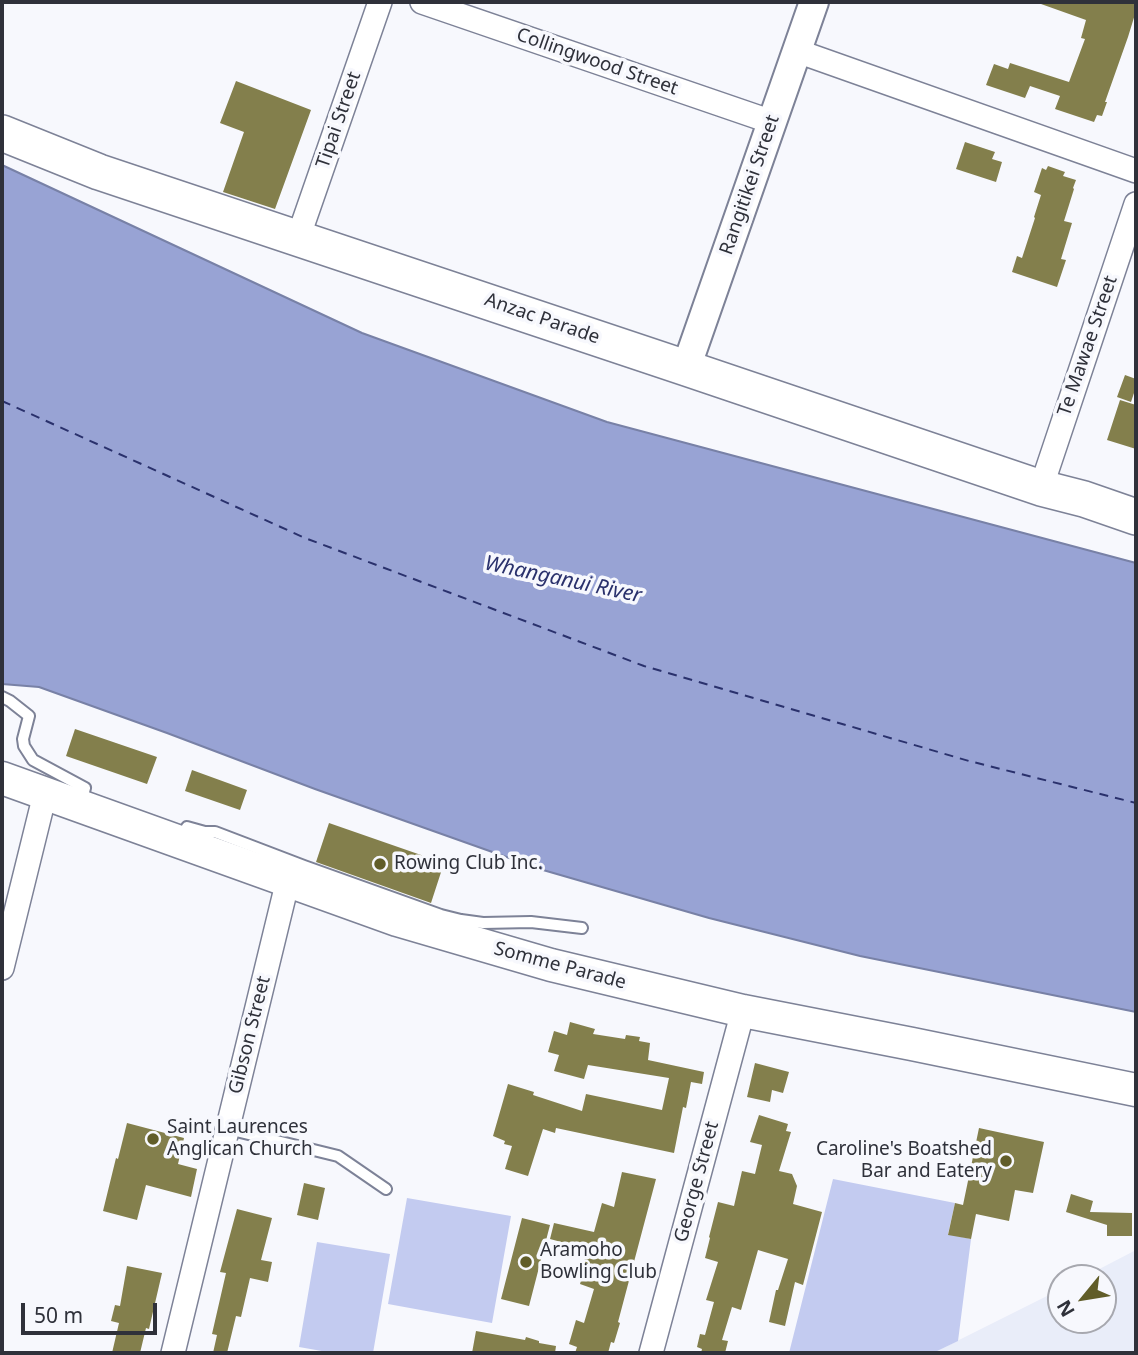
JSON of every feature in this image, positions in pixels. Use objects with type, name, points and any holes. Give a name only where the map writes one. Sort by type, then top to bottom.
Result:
[{"type":"main road","name":"Anzac Parade","points":[[2,133],[99,172],[1041,488],[1136,509]]},
{"type":"main road","name":"Anzac Parade","points":[[1084,499],[1136,517]]},
{"type":"main road","name":"Somme Parade","points":[[2,778],[350,903],[448,936],[551,965],[743,1011],[1136,1090]]},
{"type":"street","name":"Tipai Street","points":[[298,238],[380,2]]},
{"type":"street","name":"Collingwood Street","points":[[422,2],[772,122]]},
{"type":"street","name":"Rangitikei Street","points":[[686,368],[814,2]]},
{"type":"street","points":[[797,51],[1136,171]]},
{"type":"street","name":"Te Mawae Street","points":[[1041,488],[1136,204]]},
{"type":"street","points":[[2,968],[45,794]]},
{"type":"street","name":"Gibson Street","points":[[173,1353],[288,880]]},
{"type":"street","name":"George Street","points":[[652,1353],[743,1011]]},
{"type":"lane","points":[[6,699],[29,716],[23,739],[24,746],[33,760],[85,788],[80,805]]},
{"type":"lane","points":[[179,842],[187,827],[215,832],[451,917],[483,923],[531,922],[582,928]]},
{"type":"lane","points":[[226,1129],[338,1156],[386,1189]]},
{"type":"shaded area","points":[[833,1179],[955,1203],[948,1234],[971,1239],[958,1341],[933,1353],[789,1353]]},
{"type":"shaded area","points":[[407,1198],[511,1216],[492,1323],[388,1304]]},
{"type":"shaded area","points":[[317,1242],[390,1254],[373,1353],[333,1353],[299,1347]]},
{"type":"shaded area","points":[[1136,1250],[1136,1353],[933,1353],[1047,1296],[1047,1334],[1117,1334],[1117,1264],[1109,1264]]},
{"type":"water","name":"Whanganui River","points":[[2,165],[362,333],[607,422],[1136,563],[1136,1012],[860,956],[709,918],[543,870],[39,687],[2,684]]},
{"type":"building","points":[[1136,2],[1136,11],[1107,102],[1102,116],[1097,115],[1094,122],[1055,109],[1060,96],[1030,86],[1025,98],[986,85],[994,64],[1008,69],[1010,63],[1069,82],[1085,39],[1081,38],[1086,20],[1041,4]]},
{"type":"building","points":[[236,81],[311,110],[275,209],[223,192],[244,132],[220,123]]},
{"type":"building","points":[[965,142],[995,152],[992,159],[1002,162],[996,182],[956,169]]},
{"type":"building","points":[[1048,166],[1065,172],[1063,176],[1076,180],[1064,221],[1072,223],[1061,259],[1066,260],[1057,287],[1012,272],[1017,256],[1022,258],[1035,218],[1041,195],[1034,192],[1042,168],[1046,170]]},
{"type":"building","points":[[1125,375],[1136,379],[1131,402],[1117,397]]},
{"type":"building","points":[[1120,400],[1136,405],[1136,449],[1107,440]]},
{"type":"building","points":[[75,729],[157,757],[147,784],[66,756]]},
{"type":"building","points":[[192,770],[247,790],[240,810],[185,791]]},
{"type":"building","name":"Rowing Club Inc.","points":[[329,823],[444,863],[431,903],[316,862]]},
{"type":"building","points":[[570,1022],[595,1029],[593,1034],[625,1039],[626,1035],[640,1037],[639,1041],[650,1043],[648,1060],[704,1072],[702,1084],[691,1082],[674,1153],[556,1128],[555,1133],[543,1129],[528,1176],[505,1169],[512,1146],[493,1136],[508,1084],[582,1111],[586,1094],[662,1110],[669,1078],[588,1065],[584,1079],[554,1071],[559,1055],[548,1052],[554,1031],[567,1035]]},
{"type":"building","points":[[755,1063],[789,1072],[783,1093],[772,1090],[770,1102],[747,1097]]},
{"type":"building","points":[[759,1115],[788,1124],[786,1131],[791,1132],[779,1171],[792,1174],[797,1186],[793,1204],[822,1212],[803,1285],[795,1282],[785,1326],[769,1322],[776,1290],[788,1259],[758,1250],[741,1310],[732,1307],[722,1340],[728,1341],[725,1353],[701,1353],[702,1349],[697,1347],[700,1334],[705,1335],[714,1302],[706,1300],[718,1262],[705,1258],[709,1237],[718,1202],[734,1206],[742,1171],[755,1174],[762,1145],[750,1142]]},
{"type":"building","points":[[127,1123],[184,1138],[178,1164],[197,1169],[191,1197],[146,1185],[137,1220],[103,1211]]},
{"type":"building","name":"Caroline's Boatshed Bar and Eatery","points":[[979,1128],[1044,1142],[1033,1193],[1015,1190],[1009,1221],[976,1214],[971,1239],[948,1235],[955,1203],[963,1205]]},
{"type":"building","points":[[622,1172],[656,1179],[618,1322],[620,1323],[608,1353],[575,1353],[577,1347],[569,1344],[576,1320],[584,1323],[594,1289],[580,1284],[587,1249],[550,1239],[554,1223],[594,1232],[602,1203],[614,1207]]},
{"type":"building","points":[[304,1183],[325,1188],[318,1220],[297,1215]]},
{"type":"building","points":[[1071,1194],[1093,1201],[1090,1212],[1132,1213],[1132,1236],[1107,1236],[1107,1225],[1066,1212]]},
{"type":"building","points":[[237,1209],[272,1218],[261,1260],[272,1262],[268,1282],[250,1278],[241,1317],[236,1316],[227,1353],[213,1353],[217,1335],[212,1334],[226,1273],[220,1272]]},
{"type":"building","name":"Aramoho Bowling Club","points":[[522,1218],[550,1225],[529,1306],[501,1299]]},
{"type":"building","points":[[127,1266],[162,1273],[149,1329],[146,1328],[140,1353],[112,1353],[119,1323],[111,1321],[115,1305],[120,1306]]},
{"type":"building","points":[[476,1331],[525,1340],[526,1337],[556,1346],[555,1353],[472,1353]]},
{"type":"ferry route","points":[[2,401],[305,538],[644,666],[969,761],[1136,803]]},
{"type":"place","name":"Rowing Club Inc.","points":[[380,864]]},
{"type":"place","name":"Saint Laurences Anglican Church","points":[[153,1139]]},
{"type":"place","name":"Caroline's Boatshed Bar and Eatery","points":[[1006,1161]]},
{"type":"place","name":"Aramoho Bowling Club","points":[[526,1262]]}]
